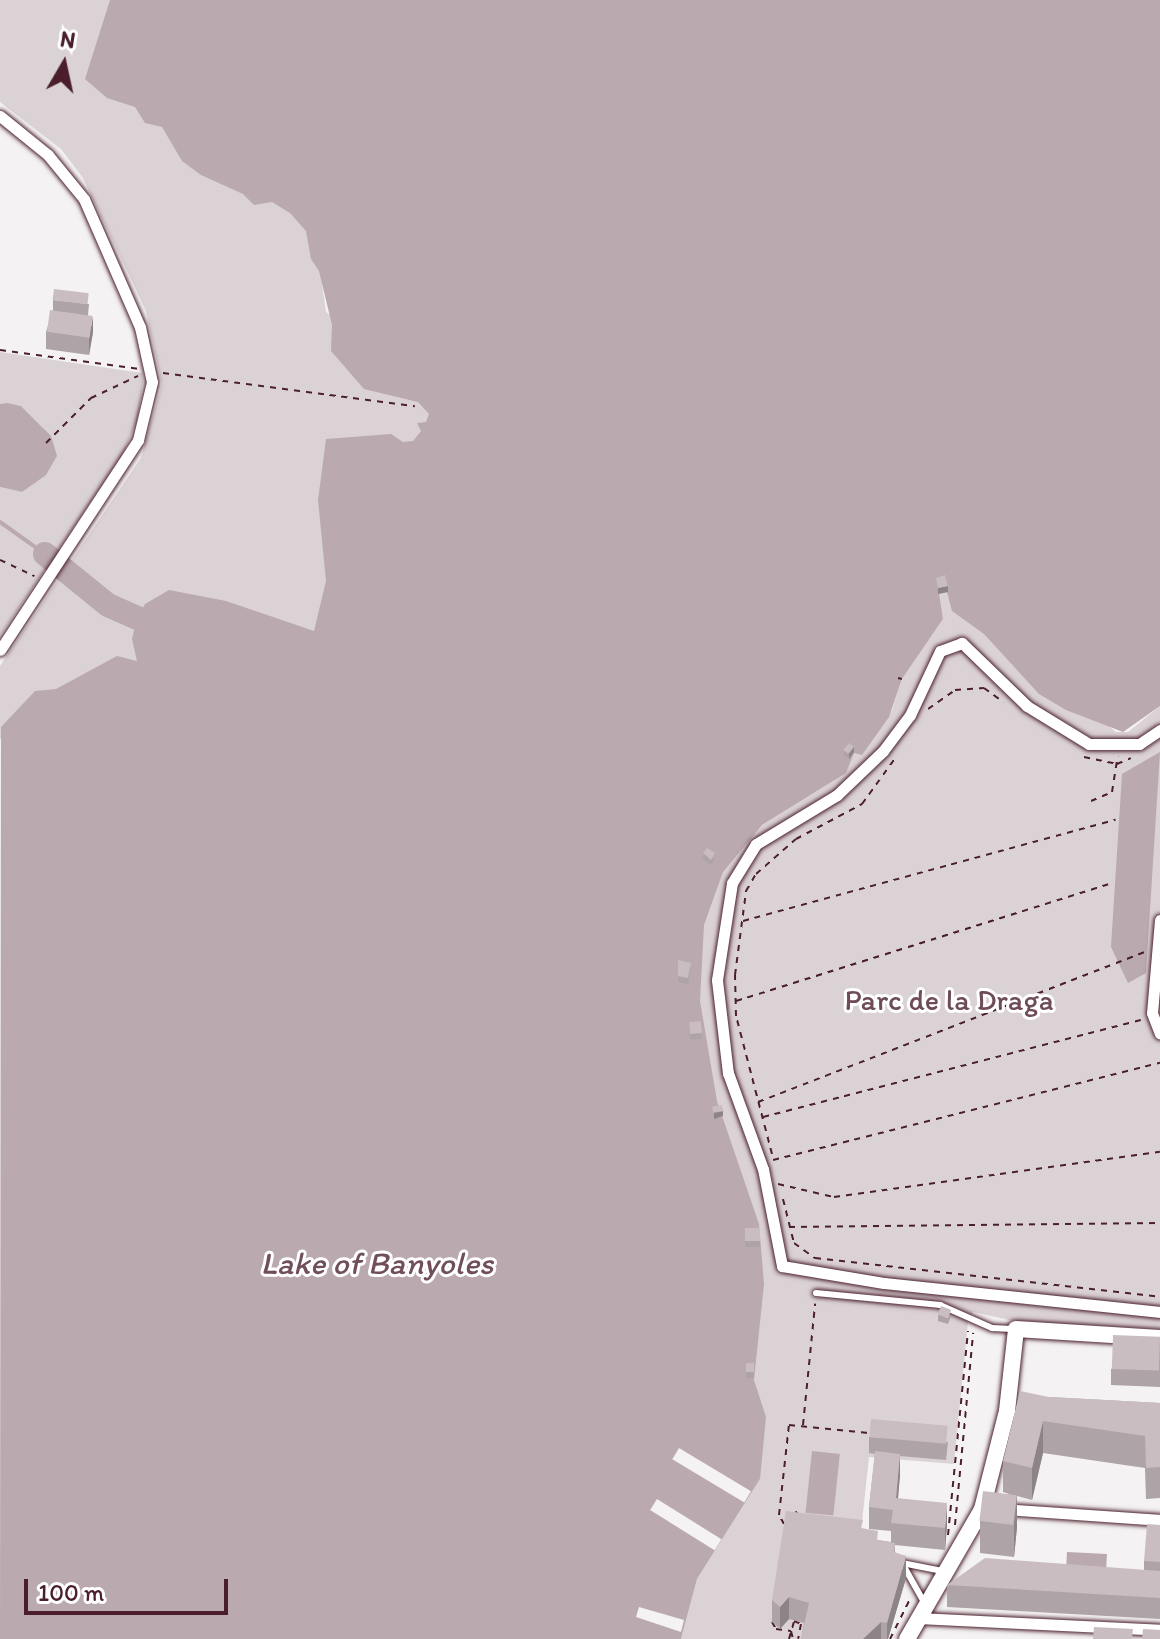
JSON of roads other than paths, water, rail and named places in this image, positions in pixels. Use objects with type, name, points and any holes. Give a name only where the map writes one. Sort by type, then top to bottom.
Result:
[{"type":"street","points":[[0,116],[48,155],[84,199],[156,368],[138,440],[0,650]]},
{"type":"street","points":[[1160,730],[1139,744],[1119,748],[1089,744],[1027,706],[962,643],[940,651],[910,715],[883,751],[837,795],[756,844],[732,883],[722,926],[720,1006],[728,1073],[745,1121],[767,1162],[764,1180],[782,1266],[797,1272],[1160,1312]]},
{"type":"street","points":[[1160,920],[1153,1017],[1160,1034]]},
{"type":"street","points":[[907,1639],[921,1605],[982,1506],[1014,1412],[1016,1329],[1160,1338]]},
{"type":"street","points":[[982,1506],[1160,1520]]},
{"type":"street","points":[[921,1605],[1160,1630]]},
{"type":"lane","points":[[816,1293],[940,1305],[972,1316],[992,1328],[1016,1329]]},
{"type":"lane","points":[[892,1556],[902,1563],[944,1572]]},
{"type":"lane","points":[[902,1563],[921,1605]]},
{"type":"water","name":"Lake of Banyoles","points":[[110,0],[1160,0],[1160,706],[1123,732],[1066,710],[1039,694],[984,634],[952,611],[947,592],[939,594],[943,619],[902,679],[889,717],[862,755],[854,753],[846,773],[762,825],[723,872],[704,925],[700,1001],[717,1101],[759,1224],[764,1284],[754,1380],[766,1417],[760,1479],[697,1579],[681,1639],[0,1639],[1,727],[35,691],[56,689],[117,656],[137,661],[132,639],[137,618],[145,604],[169,590],[226,601],[314,631],[326,581],[318,500],[326,439],[391,434],[403,442],[413,441],[421,431],[417,423],[426,422],[429,414],[418,402],[364,389],[331,351],[332,325],[319,271],[311,259],[306,231],[290,213],[272,202],[254,205],[243,194],[201,175],[182,161],[162,127],[145,123],[135,107],[107,98],[85,79]]},
{"type":"water","points":[[0,404],[21,406],[51,436],[57,456],[46,475],[22,492],[0,487]]},
{"type":"water","points":[[1160,752],[1146,973],[1128,983],[1111,947],[1122,774]]},
{"type":"water","points":[[812,1451],[840,1454],[833,1516],[806,1513]]},
{"type":"water","points":[[1067,1552],[1107,1554],[1106,1570],[1066,1568]]},
{"type":"waterway","points":[[0,522],[45,554]]},
{"type":"waterway","points":[[45,554],[108,605],[137,618]]},
{"type":"park label","name":"Parc de la Draga","points":[[949,1000]]}]
